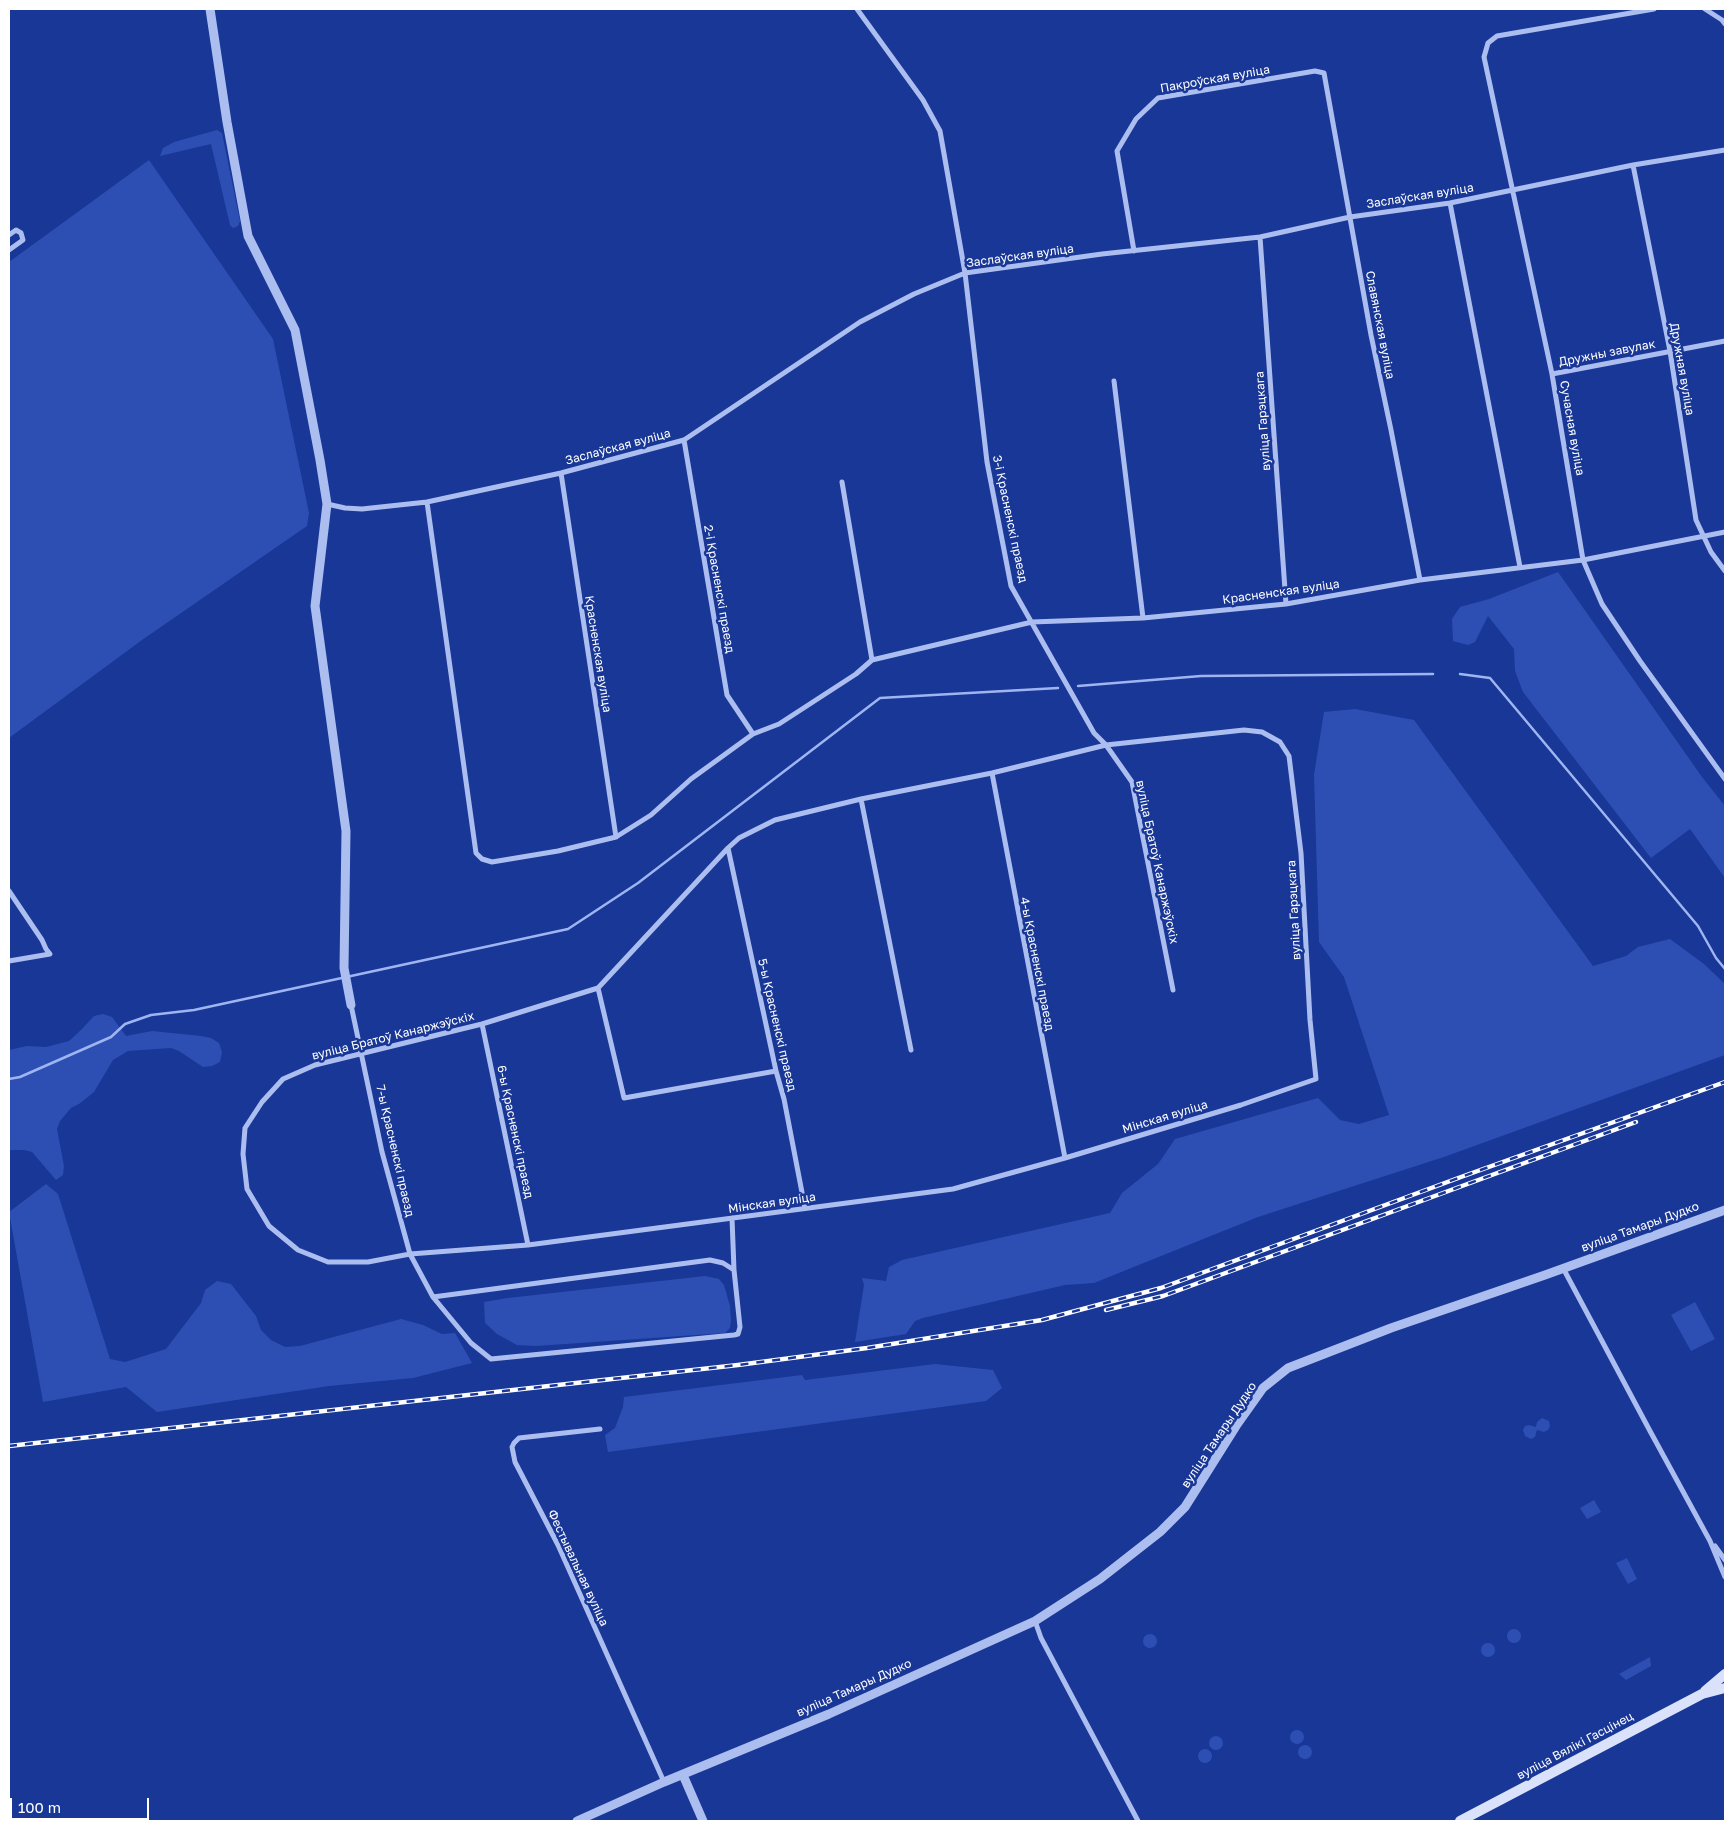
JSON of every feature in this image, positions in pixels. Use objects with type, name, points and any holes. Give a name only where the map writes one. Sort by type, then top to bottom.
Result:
[{"type":"main road","name":"вуліца Вялікі Гасцінец","points":[[1702,1694],[1725,1674]]},
{"type":"main road","name":"вуліца Вялікі Гасцінец","points":[[1460,1821],[1702,1694],[1725,1688]]},
{"type":"street","points":[[210,9],[227,122],[248,236],[295,330],[327,504],[315,606],[346,831],[344,968],[351,1005]]},
{"type":"street","name":"3-і Красненскі праезд","points":[[857,9],[923,100],[940,131],[965,273],[987,462],[1011,586],[1094,733],[1106,745]]},
{"type":"street","name":"Сучасная вуліца","points":[[1654,9],[1497,36],[1488,43],[1484,57],[1552,374],[1583,560],[1602,604],[1640,661],[1725,779]]},
{"type":"street","points":[[1705,9],[1725,24]]},
{"type":"street","name":"Пакроўская вуліца","points":[[1134,251],[1118,151],[1136,119],[1158,98],[1315,72],[1324,74]]},
{"type":"street","name":"Славянская вуліца","points":[[1324,74],[1371,335],[1420,580]]},
{"type":"street","name":"Заслаўская вуліца","points":[[327,504],[362,509],[427,502],[561,473],[684,440],[860,322],[914,294],[965,273],[1260,237],[1350,217],[1450,203],[1513,188],[1725,150]]},
{"type":"street","name":"Дружная вуліца","points":[[1633,165],[1670,351],[1696,520],[1711,552],[1725,571]]},
{"type":"street","points":[[1450,203],[1520,567]]},
{"type":"street","points":[[9,234],[16,230],[21,233],[23,240],[9,250]]},
{"type":"street","name":"вуліца Гарэцкага","points":[[1260,237],[1286,604]]},
{"type":"street","name":"Дружны завулак","points":[[1552,374],[1725,341]]},
{"type":"street","points":[[1114,381],[1143,618]]},
{"type":"street","name":"2-і Красненскі праезд","points":[[684,440],[727,695],[753,734]]},
{"type":"street","name":"Красненская вуліца","points":[[561,473],[616,837]]},
{"type":"street","points":[[842,482],[872,660]]},
{"type":"street","name":"Красненская вуліца","points":[[427,502],[476,853],[482,859],[492,862],[558,851],[616,837],[651,815],[691,779],[753,734],[779,724],[856,674],[872,660],[1032,622],[1143,618],[1286,604],[1420,580],[1583,560],[1725,532]]},
{"type":"street","name":"вуліца Братоў Канаржэўскіх","points":[[248,1189],[243,1154],[246,1128],[262,1102],[283,1078],[315,1065],[482,1024],[598,988],[728,848],[739,838],[775,820],[861,799],[992,773],[1106,745],[1244,730],[1262,732],[1280,742]]},
{"type":"street","name":"вуліца Гарэцкага","points":[[1280,742],[1289,756],[1301,853],[1310,1020],[1316,1079]]},
{"type":"street","name":"вуліца Братоў Канаржэўскіх","points":[[1106,745],[1132,782],[1173,990]]},
{"type":"street","name":"4-ы Красненскі праезд","points":[[992,773],[1065,1158]]},
{"type":"street","points":[[861,799],[911,1050]]},
{"type":"street","name":"5-ы Красненскі праезд","points":[[728,848],[776,1071],[784,1099],[805,1208]]},
{"type":"street","points":[[9,891],[50,954],[9,961]]},
{"type":"street","points":[[598,988],[624,1098],[776,1071]]},
{"type":"street","name":"7-ы Красненскі праезд","points":[[351,1005],[382,1152],[410,1254],[433,1297],[471,1343],[491,1359],[738,1334],[740,1327],[734,1270]]},
{"type":"street","name":"6-ы Красненскі праезд","points":[[482,1024],[528,1245]]},
{"type":"street","name":"Мінская вуліца","points":[[248,1189],[269,1226],[298,1250],[328,1262],[368,1262],[410,1254],[528,1245],[953,1189],[1065,1158],[1316,1079]]},
{"type":"street","name":"вуліца Тамары Дудко","points":[[577,1821],[664,1782],[829,1714],[1035,1621],[1100,1579],[1160,1532],[1185,1508],[1236,1426],[1264,1388],[1288,1368],[1391,1328],[1725,1210]]},
{"type":"street","points":[[732,1218],[734,1270]]},
{"type":"street","points":[[433,1297],[710,1260],[723,1263],[734,1270]]},
{"type":"street","points":[[1563,1268],[1710,1541],[1725,1577]]},
{"type":"street","name":"Фестывальная вуліца","points":[[600,1428],[519,1438],[512,1447],[516,1462],[558,1545],[664,1782]]},
{"type":"street","points":[[1710,1541],[1725,1560]]},
{"type":"street","points":[[1035,1621],[1041,1638],[1138,1821]]},
{"type":"street","points":[[682,1775],[703,1821]]},
{"type":"shaded area","points":[[217,130],[222,133],[240,221],[238,226],[233,228],[230,225],[211,144],[160,156],[163,148],[174,142]]},
{"type":"shaded area","points":[[149,160],[273,339],[309,513],[307,526],[142,640],[9,738],[9,262]]},
{"type":"shaded area","points":[[1558,572],[1702,777],[1725,806],[1725,878],[1690,829],[1651,858],[1523,692],[1515,671],[1514,649],[1488,616],[1475,642],[1468,645],[1453,641],[1452,619],[1460,607],[1489,599]]},
{"type":"shaded area","points":[[1355,709],[1414,720],[1593,966],[1626,956],[1638,947],[1670,939],[1704,964],[1725,984],[1725,1055],[1444,1157],[1258,1217],[1094,1283],[1065,1285],[923,1318],[915,1321],[906,1334],[855,1342],[864,1285],[862,1278],[886,1281],[889,1267],[902,1260],[1110,1213],[1122,1193],[1158,1164],[1175,1139],[1318,1098],[1340,1120],[1359,1124],[1389,1115],[1344,977],[1319,942],[1314,775],[1324,712]]},
{"type":"shaded area","points":[[103,1014],[112,1017],[126,1036],[152,1031],[211,1038],[219,1043],[222,1052],[220,1062],[212,1066],[203,1067],[179,1051],[171,1048],[128,1051],[113,1060],[94,1092],[71,1108],[60,1121],[57,1129],[64,1166],[63,1175],[56,1180],[32,1152],[9,1150],[9,1050],[27,1046],[46,1047],[69,1041],[94,1016]]},
{"type":"shaded area","points":[[46,1184],[58,1194],[110,1359],[125,1362],[166,1349],[201,1303],[205,1290],[217,1281],[231,1284],[256,1316],[261,1330],[271,1340],[285,1347],[300,1346],[401,1319],[423,1325],[442,1334],[455,1333],[472,1363],[413,1378],[329,1386],[157,1412],[126,1387],[43,1402],[9,1212]]},
{"type":"shaded area","points":[[705,1276],[719,1279],[724,1285],[730,1306],[731,1320],[730,1328],[725,1333],[536,1346],[517,1345],[497,1334],[485,1323],[484,1302]]},
{"type":"shaded area","points":[[1695,1302],[1715,1339],[1691,1351],[1671,1315]]},
{"type":"shaded area","points":[[935,1364],[993,1370],[1002,1388],[986,1401],[608,1452],[605,1435],[615,1428],[623,1407],[624,1397],[802,1375],[805,1380]]},
{"type":"shaded area","points":[[1542,1418],[1549,1421],[1550,1426],[1548,1430],[1544,1432],[1537,1430],[1535,1437],[1531,1439],[1525,1436],[1523,1430],[1525,1426],[1536,1427],[1537,1422]]},
{"type":"shaded area","points":[[1594,1500],[1601,1512],[1587,1519],[1580,1508]]},
{"type":"shaded area","points":[[1627,1558],[1637,1579],[1628,1584],[1616,1563]]},
{"type":"shaded area","points":[[1514,1629],[1519,1631],[1521,1636],[1519,1641],[1514,1643],[1509,1641],[1507,1636],[1509,1631]]},
{"type":"shaded area","points":[[1150,1634],[1155,1636],[1157,1641],[1155,1646],[1150,1648],[1145,1646],[1143,1641],[1145,1636]]},
{"type":"shaded area","points":[[1488,1643],[1493,1645],[1495,1650],[1493,1655],[1488,1657],[1483,1655],[1481,1650],[1483,1645]]},
{"type":"shaded area","points":[[1650,1657],[1651,1666],[1626,1680],[1619,1674]]},
{"type":"shaded area","points":[[1297,1730],[1302,1732],[1304,1737],[1302,1742],[1297,1744],[1292,1742],[1290,1737],[1292,1732]]},
{"type":"shaded area","points":[[1216,1736],[1221,1738],[1223,1743],[1221,1748],[1216,1750],[1211,1748],[1209,1743],[1211,1738]]},
{"type":"shaded area","points":[[1302,1745],[1308,1745],[1312,1752],[1308,1759],[1302,1759],[1298,1755],[1298,1749]]},
{"type":"shaded area","points":[[1205,1749],[1210,1751],[1212,1756],[1210,1761],[1205,1763],[1200,1761],[1198,1756],[1200,1751]]},
{"type":"waterway","points":[[1078,686],[1201,676],[1433,674]]},
{"type":"waterway","points":[[1460,674],[1490,678],[1698,926],[1716,958],[1725,969]]},
{"type":"waterway","points":[[9,1079],[20,1077],[111,1037],[125,1024],[151,1015],[194,1010],[568,929],[638,883],[880,698],[1058,688]]},
{"type":"railway","points":[[9,1446],[738,1365],[867,1348],[1042,1320],[1161,1288],[1725,1082]]},
{"type":"railway","points":[[1106,1310],[1163,1296],[1636,1122]]}]
